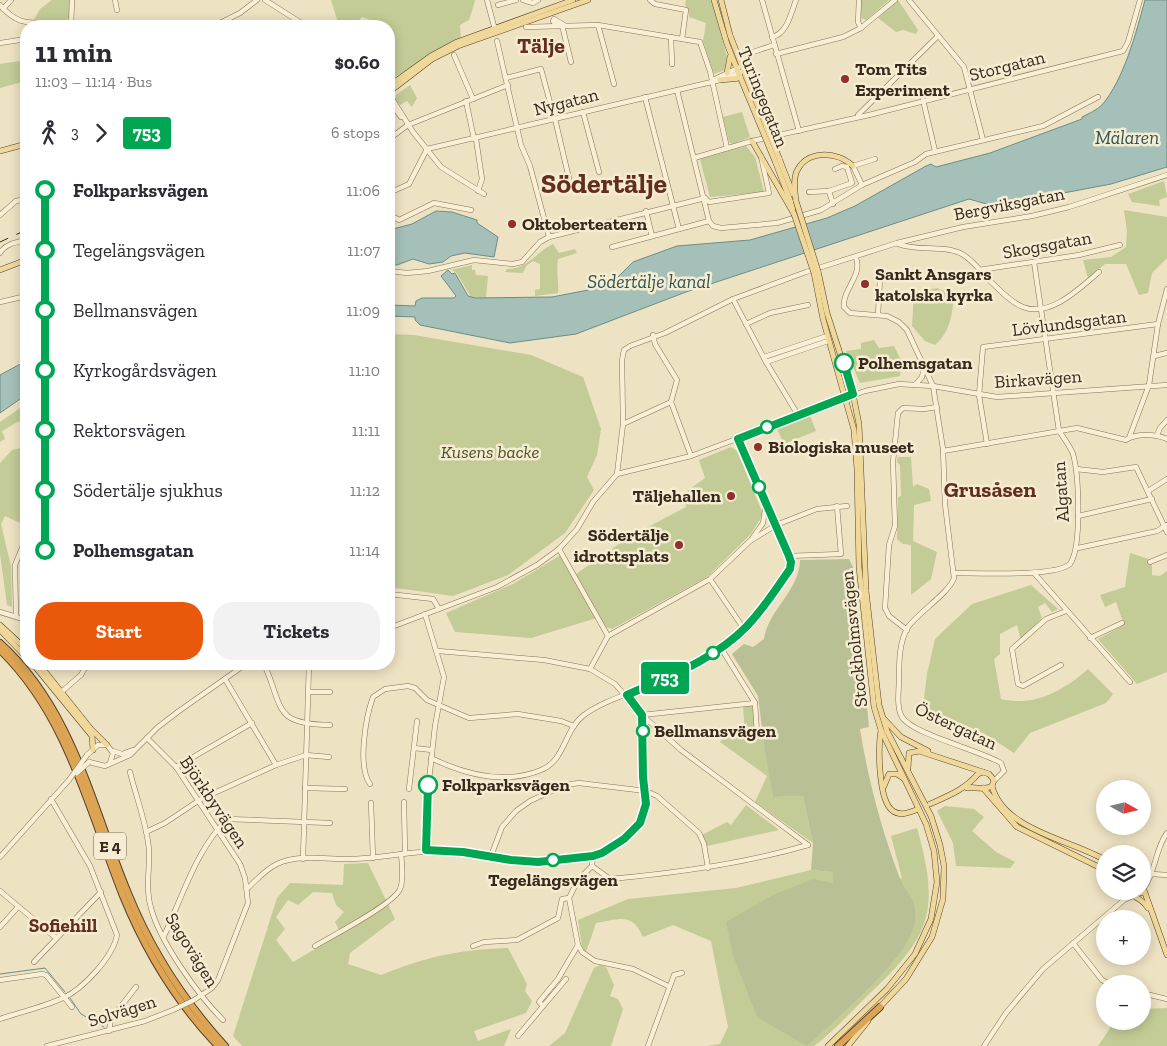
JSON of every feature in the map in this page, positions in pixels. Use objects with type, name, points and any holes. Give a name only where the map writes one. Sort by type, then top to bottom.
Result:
[{"type":"highway","name":"E 4","points":[[0,643],[20,664]]},
{"type":"highway","name":"E 4","points":[[0,650],[24,677],[47,710],[62,738],[78,773],[123,896],[142,936],[165,977],[188,1011],[218,1046]]},
{"type":"highway","name":"E 4","points":[[25,670],[52,708],[67,736],[82,769],[128,893],[159,958],[195,1011],[225,1046]]},
{"type":"highway","points":[[838,1046],[880,1007]]},
{"type":"main road","points":[[395,88],[432,59],[458,46],[573,0]]},
{"type":"main road","points":[[395,82],[431,56],[457,42],[588,0]]},
{"type":"main road","name":"Turingegatan","points":[[714,0],[730,52],[742,74]]},
{"type":"main road","name":"Turingegatan","points":[[721,0],[742,74],[777,159],[792,203]]},
{"type":"main road","points":[[727,73],[730,63],[730,52]]},
{"type":"main road","points":[[720,80],[742,74]]},
{"type":"main road","points":[[752,141],[792,203],[816,272]]},
{"type":"main road","points":[[0,151],[20,146]]},
{"type":"main road","points":[[816,272],[794,214],[792,203],[795,179],[800,167],[806,161],[822,155],[831,154],[846,160],[853,166]]},
{"type":"main road","points":[[0,270],[20,262]]},
{"type":"main road","name":"Stockholmsvägen","points":[[816,272],[828,339],[853,425],[860,567],[872,698],[881,730],[923,814],[934,851],[937,892],[931,919],[922,942],[897,977],[828,1046]]},
{"type":"main road","name":"Stockholmsvägen","points":[[816,272],[853,394],[862,450],[866,591],[875,684],[881,714],[887,732],[909,771],[938,836],[944,866],[944,889],[939,918],[928,946],[906,979],[848,1046]]},
{"type":"main road","points":[[0,625],[20,644]]},
{"type":"main road","points":[[0,630],[20,651]]},
{"type":"main road","points":[[37,670],[92,736],[93,751]]},
{"type":"main road","points":[[44,670],[91,729],[107,745]]},
{"type":"main road","points":[[881,714],[901,737],[939,757]]},
{"type":"main road","points":[[881,730],[880,776],[887,805],[893,811],[902,814],[916,810]]},
{"type":"main road","points":[[909,771],[908,756],[913,750],[991,775],[1002,804],[1029,827],[1096,856]]},
{"type":"main road","points":[[964,765],[980,787],[1017,828],[1096,866]]},
{"type":"main road","points":[[930,804],[964,788],[983,772]]},
{"type":"main road","points":[[884,794],[885,781],[889,774],[897,774],[906,780]]},
{"type":"main road","points":[[964,788],[993,784]]},
{"type":"main road","points":[[1143,900],[1152,915]]},
{"type":"main road","points":[[1147,900],[1167,955]]},
{"type":"street","points":[[11,0],[2,7],[20,21]]},
{"type":"street","points":[[71,20],[72,0]]},
{"type":"street","points":[[115,0],[117,10]]},
{"type":"street","points":[[230,20],[257,0]]},
{"type":"street","points":[[265,0],[297,20]]},
{"type":"street","points":[[487,0],[495,30]]},
{"type":"street","points":[[498,6],[516,0]]},
{"type":"street","points":[[523,0],[533,2],[538,0]]},
{"type":"street","points":[[650,0],[655,4],[686,10],[682,39]]},
{"type":"street","points":[[762,0],[799,131]]},
{"type":"street","points":[[772,37],[778,36],[783,30],[796,0]]},
{"type":"street","points":[[859,0],[858,22],[860,28]]},
{"type":"street","points":[[776,54],[843,38],[860,28],[895,0]]},
{"type":"street","points":[[909,0],[964,67],[983,140]]},
{"type":"street","name":"Storgatan","points":[[694,158],[752,141],[1123,50],[1128,42],[1140,0]]},
{"type":"street","points":[[526,27],[556,25],[553,22],[554,19],[563,25],[598,25],[700,42],[712,80],[727,148]]},
{"type":"street","points":[[563,25],[571,62]]},
{"type":"street","points":[[598,25],[614,84]]},
{"type":"street","points":[[857,116],[938,36]]},
{"type":"street","points":[[671,37],[672,64]]},
{"type":"street","points":[[0,42],[20,39]]},
{"type":"street","points":[[497,41],[518,129],[549,237]]},
{"type":"street","points":[[747,54],[774,45]]},
{"type":"street","points":[[454,55],[473,99]]},
{"type":"street","points":[[506,78],[541,69],[551,106]]},
{"type":"street","name":"Nygatan","points":[[427,149],[677,90],[712,80],[727,73],[742,74]]},
{"type":"street","name":"Nygatan","points":[[712,80],[720,80]]},
{"type":"street","points":[[395,135],[408,125],[508,86]]},
{"type":"street","points":[[677,90],[709,221],[713,226],[721,228],[777,223],[821,210],[834,204],[862,185],[935,151],[1043,126],[1098,97]]},
{"type":"street","points":[[645,97],[679,229]]},
{"type":"street","points":[[923,100],[935,151]]},
{"type":"street","points":[[466,102],[482,179],[478,191]]},
{"type":"street","points":[[395,103],[408,125]]},
{"type":"street","points":[[395,108],[441,167],[484,194]]},
{"type":"street","points":[[583,112],[599,172]]},
{"type":"street","points":[[555,119],[572,187]]},
{"type":"street","points":[[395,190],[409,184],[427,149]]},
{"type":"street","points":[[704,198],[709,202],[769,193],[760,155]]},
{"type":"street","points":[[862,185],[853,166],[875,159]]},
{"type":"street","points":[[809,192],[828,191],[852,183],[847,167],[842,166],[835,169]]},
{"type":"street","name":"Bergviksgatan","points":[[623,424],[622,360],[624,350],[653,336],[665,333],[734,299],[806,272],[856,258],[897,243],[963,227],[1032,216],[1069,207],[1167,175]]},
{"type":"street","points":[[828,191],[834,204]]},
{"type":"street","points":[[395,272],[407,273],[428,271],[474,260],[504,264],[522,262],[540,242],[549,237],[646,211],[704,198]]},
{"type":"street","points":[[0,215],[16,201],[20,200]]},
{"type":"street","points":[[395,218],[399,220],[434,203],[471,210]]},
{"type":"street","points":[[646,211],[652,236]]},
{"type":"street","points":[[612,247],[709,221]]},
{"type":"street","points":[[0,253],[2,248],[20,242]]},
{"type":"street","points":[[897,243],[906,247],[948,250],[962,254],[1008,298],[1021,307],[1031,310],[1041,310],[1069,297],[1099,272]]},
{"type":"street","name":"Skogsgatan","points":[[979,270],[1079,256],[1120,245]]},
{"type":"street","points":[[856,258],[857,270],[844,300],[844,308],[850,313],[878,315],[895,319],[907,330],[932,386],[943,451],[946,504],[955,573],[1034,573],[1066,568],[1073,560],[1078,548],[1157,531],[1166,526]]},
{"type":"street","name":"Algatan","points":[[1034,262],[1060,431],[1071,450],[1076,469],[1078,548]]},
{"type":"street","points":[[878,315],[880,278]]},
{"type":"street","points":[[1130,438],[1149,386],[1158,324],[1167,289]]},
{"type":"street","points":[[0,302],[20,297]]},
{"type":"street","points":[[734,299],[765,360],[798,415]]},
{"type":"street","points":[[746,324],[770,313],[808,305]]},
{"type":"street","name":"Lövlundsgatan","points":[[979,395],[983,347],[1158,324]]},
{"type":"street","points":[[653,336],[655,344],[677,380],[671,402],[691,456]]},
{"type":"street","points":[[765,360],[828,339]]},
{"type":"street","points":[[1154,356],[1167,353]]},
{"type":"street","points":[[915,384],[922,377],[924,365]]},
{"type":"street","name":"Birkavägen","points":[[617,474],[691,456],[853,394],[882,386],[915,384],[997,397],[1167,385]]},
{"type":"street","points":[[979,395],[987,444]]},
{"type":"street","points":[[395,626],[497,587],[538,565],[559,549],[576,529],[593,502],[617,474],[623,424],[671,402]]},
{"type":"street","points":[[907,630],[893,619],[885,608],[889,545],[895,526],[893,470],[898,413],[903,408],[924,409],[937,407]]},
{"type":"street","points":[[1157,435],[1167,420]]},
{"type":"street","points":[[943,451],[1076,428],[1121,440],[1157,435],[1167,439]]},
{"type":"street","points":[[431,758],[449,767],[481,776],[523,775],[540,771],[552,764],[574,726],[584,715],[701,661],[721,648],[744,629],[758,614],[790,569],[791,562],[738,439]]},
{"type":"street","points":[[1076,469],[1104,472],[1136,467],[1166,526],[1167,532]]},
{"type":"street","points":[[1148,490],[1167,479]]},
{"type":"street","points":[[1078,516],[1152,499]]},
{"type":"street","points":[[750,542],[763,523],[766,503]]},
{"type":"street","points":[[789,556],[841,554],[837,506]]},
{"type":"street","points":[[590,669],[608,636],[710,580],[750,542],[776,525],[799,514],[837,506],[847,506]]},
{"type":"street","points":[[559,549],[608,636]]},
{"type":"street","points":[[16,616],[15,565],[20,553]]},
{"type":"street","points":[[1150,562],[1167,555]]},
{"type":"street","name":"Östergatan","points":[[955,573],[950,586],[927,606],[907,630],[900,650],[900,711],[902,717],[920,728],[998,760],[1003,765],[1002,774],[993,784]]},
{"type":"street","points":[[1034,573],[1130,682]]},
{"type":"street","points":[[710,580],[744,629]]},
{"type":"street","points":[[395,595],[433,599],[439,609]]},
{"type":"street","points":[[1062,665],[1023,686],[1018,684],[1012,649],[1046,619],[1066,611]]},
{"type":"street","points":[[0,612],[20,618]]},
{"type":"street","points":[[426,614],[444,677],[427,795],[426,850]]},
{"type":"street","points":[[1090,638],[1122,622]]},
{"type":"street","points":[[721,648],[755,703],[757,733]]},
{"type":"street","points":[[438,651],[544,660],[590,669],[605,677],[627,695],[642,715],[693,760],[808,845],[757,860],[708,868],[610,879],[592,866]]},
{"type":"street","points":[[58,695],[81,675],[84,670]]},
{"type":"street","points":[[91,762],[102,766],[130,755],[178,711],[237,670]]},
{"type":"street","points":[[266,670],[280,707],[296,722],[330,725]]},
{"type":"street","points":[[303,859],[309,670]]},
{"type":"street","points":[[224,679],[276,765]]},
{"type":"street","points":[[370,784],[365,765],[365,734],[370,707],[375,694],[385,689],[408,686],[415,688],[427,700],[469,718],[518,714],[549,719],[574,726]]},
{"type":"street","points":[[309,692],[330,692]]},
{"type":"street","points":[[642,715],[755,703]]},
{"type":"street","points":[[202,996],[218,980],[245,912],[248,888],[277,864],[303,859],[373,858],[426,850],[463,852],[511,860],[538,862],[593,856],[602,853],[624,839],[640,823],[646,804],[642,766],[642,715]]},
{"type":"street","points":[[409,789],[417,721]]},
{"type":"street","points":[[176,767],[252,723]]},
{"type":"street","name":"Björkbyvägen","points":[[147,738],[176,767],[240,864],[248,888]]},
{"type":"street","points":[[0,858],[69,780],[87,755],[98,745],[107,745],[112,751],[114,756],[110,763]]},
{"type":"street","points":[[112,751],[126,754],[138,746]]},
{"type":"street","points":[[414,748],[432,750]]},
{"type":"street","points":[[69,780],[91,762],[93,751]]},
{"type":"street","points":[[146,832],[198,801],[276,765],[306,755],[329,757]]},
{"type":"street","name":"Sagovägen","points":[[130,772],[149,850],[147,893],[151,910],[174,955],[202,996],[223,1020]]},
{"type":"street","name":"Östergatan","points":[[991,775],[1002,774]]},
{"type":"street","points":[[491,856],[502,827],[516,811],[530,801],[565,785],[588,784],[646,791],[658,796],[698,833],[704,844],[708,868]]},
{"type":"street","points":[[305,788],[345,790]]},
{"type":"street","points":[[0,1019],[65,997],[104,962],[115,948],[118,935],[101,892],[80,848],[52,799]]},
{"type":"street","points":[[315,946],[383,906],[398,893],[401,886],[404,802]]},
{"type":"street","points":[[371,803],[373,858]]},
{"type":"street","points":[[164,936],[201,853],[216,830],[228,819],[330,823]]},
{"type":"street","points":[[1167,833],[1160,843],[1152,874],[1167,875]]},
{"type":"street","points":[[593,856],[592,866],[578,880],[569,898],[578,945],[582,952],[595,961],[633,969],[668,986]]},
{"type":"street","points":[[0,892],[56,938]]},
{"type":"street","points":[[34,962],[101,892]]},
{"type":"street","points":[[473,946],[484,942],[517,940],[525,936],[558,918],[562,899],[569,898]]},
{"type":"street","points":[[984,1046],[1015,1002],[1049,963],[1124,900]]},
{"type":"street","points":[[0,927],[18,907]]},
{"type":"street","points":[[1073,943],[1098,975]]},
{"type":"street","points":[[542,1005],[539,1002],[558,979],[578,945]]},
{"type":"street","points":[[648,1046],[668,986],[674,974],[682,973]]},
{"type":"street","points":[[0,980],[46,975],[72,1008]]},
{"type":"street","points":[[518,1036],[542,1005],[566,979]]},
{"type":"street","points":[[109,1030],[111,1019],[136,987]]},
{"type":"street","points":[[1151,995],[1167,999]]},
{"type":"street","name":"Solvägen","points":[[47,1046],[145,1021],[202,996]]},
{"type":"green space","points":[[52,0],[72,0],[70,16],[67,20],[34,20],[40,9]]},
{"type":"green space","points":[[331,0],[475,0],[469,20],[460,25],[461,39],[395,77],[395,20],[371,20],[362,17],[359,20],[337,20]]},
{"type":"green space","points":[[686,0],[712,0],[728,61],[725,70],[714,74],[703,41],[706,23],[689,17],[689,11],[685,5]]},
{"type":"green space","points":[[861,0],[889,0],[866,20],[861,18]]},
{"type":"green space","points":[[898,0],[918,30],[916,34],[903,30],[896,32],[878,18]]},
{"type":"green space","points":[[20,61],[20,83],[0,88],[0,64]]},
{"type":"green space","points":[[410,85],[417,98],[412,107],[407,101],[400,105],[395,100],[396,95]]},
{"type":"green space","points":[[742,112],[750,137],[733,144],[729,142],[723,117]]},
{"type":"green space","points":[[746,146],[755,157],[764,192],[710,197],[700,159]]},
{"type":"green space","points":[[1164,181],[1167,197],[1159,200],[1160,206],[1132,202],[1128,194]]},
{"type":"green space","points":[[1124,210],[1167,217],[1167,258],[1152,273],[1148,293],[1139,295],[1126,264],[1105,264],[1088,278],[1083,260],[1111,257],[1126,247],[1127,231]]},
{"type":"green space","points":[[553,244],[559,253],[575,249],[577,253],[558,259],[558,293],[535,296],[535,290],[540,289],[540,264],[533,261],[526,266],[523,273],[505,272],[507,269],[521,266]]},
{"type":"green space","points":[[472,265],[472,270],[475,270],[476,275],[488,276],[486,298],[471,297],[456,272],[451,270]]},
{"type":"green space","points":[[937,288],[954,296],[947,329],[935,345],[925,341],[912,326],[914,293]]},
{"type":"green space","name":"Kusens backe","points":[[395,334],[414,335],[531,355],[583,377],[601,429],[597,455],[587,477],[594,490],[565,533],[508,575],[453,596],[395,588]]},
{"type":"green space","points":[[874,340],[879,348],[894,346],[901,360],[900,376],[860,383],[846,351],[861,349],[861,343]]},
{"type":"green space","points":[[20,408],[20,420],[2,431],[5,439],[0,442],[0,422]]},
{"type":"green space","points":[[810,416],[816,431],[784,444],[777,429]]},
{"type":"green space","name":"Södertälje idrottsplats","points":[[731,447],[737,451],[763,514],[751,534],[707,577],[612,629],[606,627],[600,617],[531,638],[455,632],[446,613],[513,584],[564,553],[576,574],[629,537],[686,507],[683,494],[705,478],[699,460]]},
{"type":"green space","points":[[20,448],[20,523],[5,516],[1,524],[11,566],[12,607],[7,605],[0,554],[0,463],[12,450]]},
{"type":"green space","points":[[898,457],[911,457],[913,487],[917,484],[929,489],[931,501],[914,505],[913,541],[937,552],[931,579],[911,595],[911,545],[903,544],[897,539],[898,497],[901,496]]},
{"type":"green space","points":[[1130,553],[1152,560],[1152,575],[1160,576],[1167,571],[1167,672],[1137,684],[1098,639],[1124,625],[1116,602],[1105,607],[1100,595],[1125,587]]},
{"type":"green space","points":[[849,559],[853,567],[869,727],[860,729],[863,748],[881,822],[901,882],[914,905],[915,921],[911,935],[901,952],[852,1005],[807,1046],[757,1017],[733,955],[726,922],[773,895],[813,879],[833,883],[833,872],[811,870],[813,843],[803,796],[773,797],[758,696],[732,654],[744,644],[753,647],[764,639],[771,619],[795,581],[799,571],[800,560]]},
{"type":"green space","points":[[1031,585],[1058,609],[1052,612],[1045,603],[1038,607],[1042,618],[1021,641],[1017,625],[1000,634],[1000,654],[994,659],[1001,699],[1025,701],[1037,699],[1069,684],[1088,669],[1113,694],[1106,703],[1030,733],[1014,753],[985,734],[923,707],[927,674],[935,639],[972,604]]},
{"type":"green space","points":[[753,704],[756,738],[763,738],[773,797],[803,796],[813,843],[755,802],[767,776],[720,742],[724,736],[745,734],[743,706]]},
{"type":"green space","points":[[746,805],[779,830],[707,846],[702,835],[727,822],[731,825]]},
{"type":"green space","points":[[945,806],[974,809],[984,817],[972,831],[996,852],[1015,862],[1010,868],[956,866],[953,843],[937,811]]},
{"type":"green space","points":[[917,828],[928,882],[928,903],[925,922],[917,939],[905,957],[888,975],[835,1029],[814,1046],[707,1046],[720,1044],[728,1027],[711,941],[673,925],[643,937],[639,929],[630,921],[619,919],[596,923],[586,952],[582,947],[578,920],[628,899],[736,888],[811,870],[833,872],[833,883],[866,885],[902,878],[891,836]]},
{"type":"green space","points":[[368,863],[395,919],[350,953],[348,964],[381,975],[443,955],[473,950],[508,948],[527,984],[525,991],[532,1001],[526,1013],[474,1031],[478,1041],[511,1029],[504,1046],[242,1046],[233,1036],[277,898],[290,883],[343,885],[344,864]],"holes":[[[313,892],[332,893],[336,905],[344,912],[335,922],[341,934],[293,962],[276,940],[285,929],[276,917],[288,900],[298,905]]]},
{"type":"green space","points":[[600,965],[606,967],[614,985],[610,996],[618,999],[623,1009],[611,1046],[549,1046],[565,1033],[594,968]]},
{"type":"green space","points":[[1167,1008],[1167,1046],[1098,1046],[1109,1030],[1151,1030],[1151,1009]]},
{"type":"water","name":"Mälaren","points":[[1145,0],[1167,0],[1167,167],[1111,184],[1032,199],[990,205],[969,199],[686,292],[576,334],[510,343],[420,325],[415,320],[415,317],[395,316],[395,305],[415,306],[416,301],[422,298],[454,298],[456,296],[441,276],[448,270],[452,274],[455,273],[468,296],[475,298],[552,297],[609,286],[633,262],[677,246],[750,240],[827,218],[855,206],[931,164],[936,167],[990,153],[1082,119],[1082,117],[1102,105],[1110,94],[1123,69],[1138,27]]},
{"type":"water","points":[[436,211],[452,212],[477,220],[477,223],[498,237],[494,257],[465,253],[451,256],[443,262],[429,264],[413,259],[395,265],[395,228],[412,224]]},
{"type":"water","points":[[20,364],[20,399],[0,413],[0,375]]},
{"type":"waterway","points":[[0,974],[45,968],[65,992]]},
{"type":"waterway","points":[[70,998],[81,1014],[104,1027]]},
{"type":"railway","points":[[0,242],[20,233]]},
{"type":"bus line","name":"753","points":[[428,785],[426,850],[463,852],[511,860],[538,862],[593,856],[602,853],[633,831],[640,823],[644,814],[646,791],[642,766],[642,715],[627,695],[701,661],[721,648],[744,629],[758,614],[790,569],[791,562],[789,556],[738,439],[853,394],[844,363]]},
{"type":"place","name":"Tom Tits Experiment","points":[[845,79]]},
{"type":"place","name":"Oktoberteatern","points":[[512,224]]},
{"type":"place","name":"Sankt Ansgars katolska kyrka","points":[[865,284]]},
{"type":"place","name":"Polhemsgatan","points":[[844,363]]},
{"type":"place","name":"Biologiska museet","points":[[758,447]]},
{"type":"place","name":"Täljehallen","points":[[731,496]]},
{"type":"place","name":"Södertälje idrottsplats","points":[[679,545]]},
{"type":"place","name":"Bellmansvägen","points":[[643,731]]},
{"type":"place","name":"Folkparksvägen","points":[[428,785]]},
{"type":"place","name":"Tegelängsvägen","points":[[553,860]]},
{"type":"district","name":"Tälje","points":[[541,45]]},
{"type":"district","name":"Södertälje","points":[[604,183]]},
{"type":"district","name":"Grusåsen","points":[[990,489]]},
{"type":"district","name":"Sofiehill","points":[[63,925]]},
{"type":"water label","name":"Södertälje kanal","points":[[649,281]]}]
